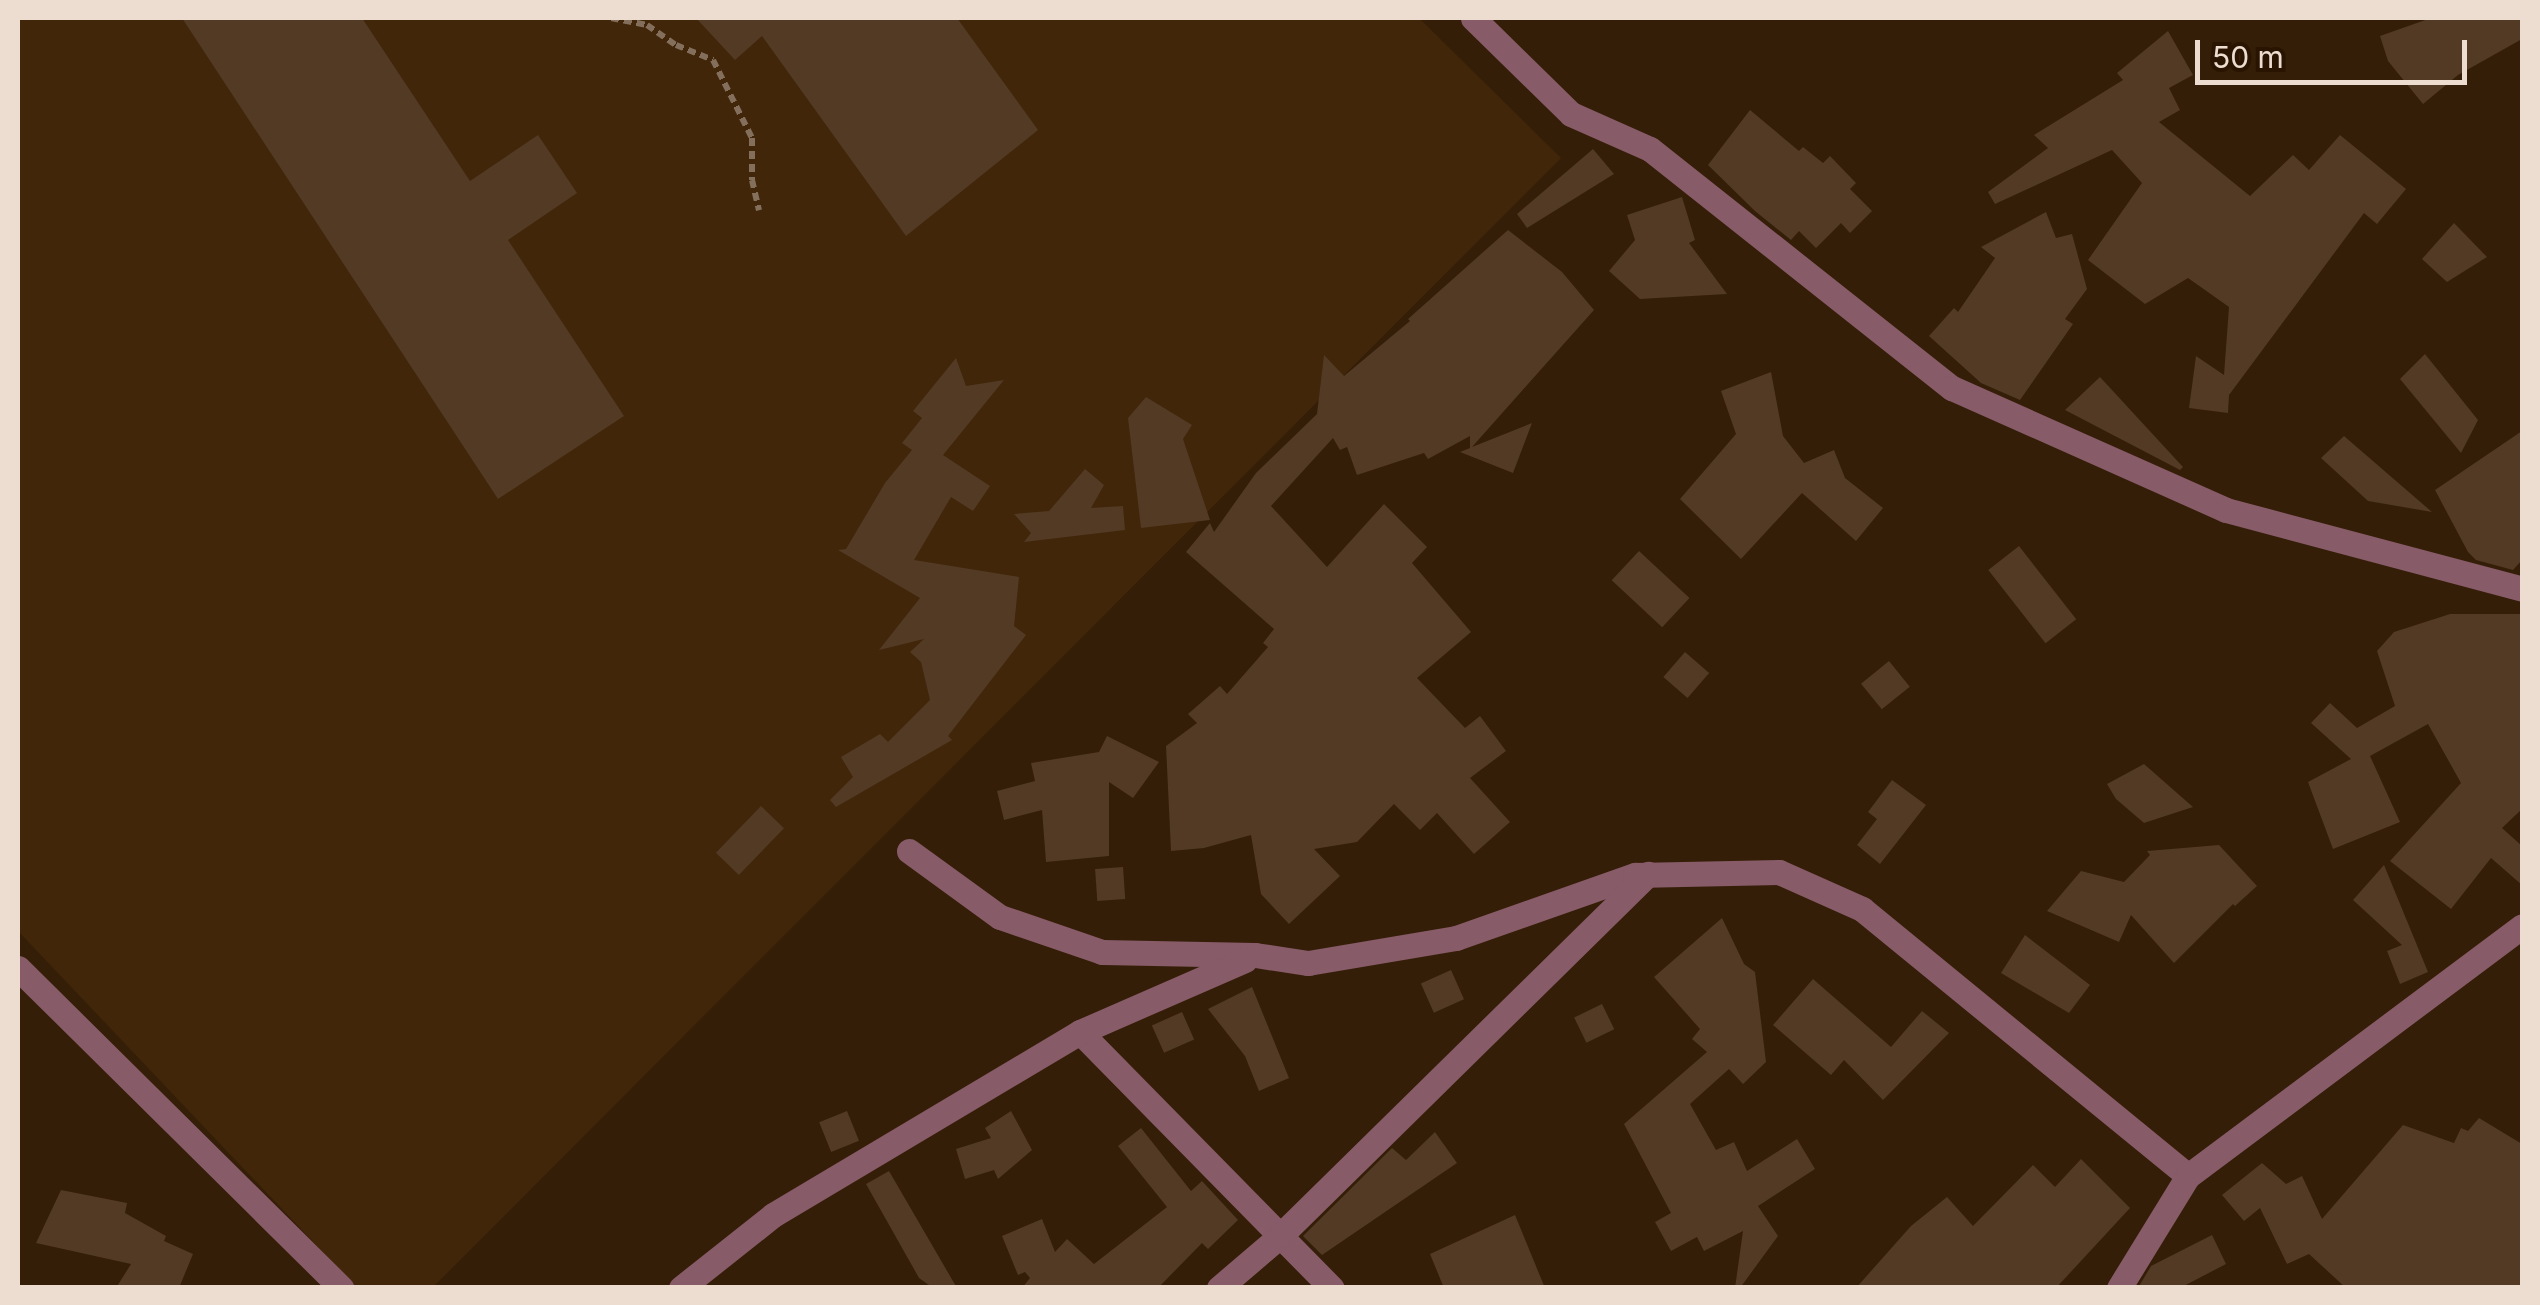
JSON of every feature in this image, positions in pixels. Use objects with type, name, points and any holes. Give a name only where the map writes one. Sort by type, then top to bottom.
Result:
[{"type":"street","points":[[1473,18],[1570,114],[1650,149],[1952,388],[2226,510],[2522,588]]},
{"type":"street","points":[[909,851],[1000,917],[1102,952],[1255,955],[1308,964],[1456,938],[1648,874],[1780,872],[1862,909],[2188,1176]]},
{"type":"street","points":[[1219,1288],[1281,1236],[1648,874]]},
{"type":"street","points":[[2119,1288],[2188,1176],[2522,926]]},
{"type":"street","points":[[681,1288],[774,1214],[1080,1032],[1255,955]]},
{"type":"street","points":[[18,968],[341,1288]]},
{"type":"street","points":[[1080,1032],[1332,1288]]},
{"type":"path","points":[[611,18],[648,25],[676,44],[713,60],[752,138],[752,180],[759,210]]},
{"type":"shaded area","points":[[18,18],[1419,18],[1561,158],[433,1287],[356,1287],[18,931]]},
{"type":"building","points":[[182,18],[362,18],[470,181],[538,135],[577,193],[508,240],[624,416],[498,499]]},
{"type":"building","points":[[696,18],[957,18],[1038,130],[906,236],[762,36],[735,60]]},
{"type":"building","points":[[2431,18],[2522,18],[2522,39],[2458,75],[2423,104],[2388,61],[2380,36]]},
{"type":"building","points":[[2168,31],[2193,75],[2169,88],[2180,110],[2159,122],[2250,196],[2293,155],[2309,170],[2340,135],[2406,189],[2377,224],[2364,213],[2229,395],[2228,413],[2189,408],[2196,356],[2224,375],[2229,307],[2188,278],[2145,304],[2088,260],[2142,183],[2112,150],[1995,204],[1988,192],[2048,148],[2034,135],[2123,80],[2117,73]]},
{"type":"building","points":[[1750,110],[1799,151],[1803,147],[1823,163],[1830,156],[1856,183],[1850,189],[1872,211],[1850,233],[1841,223],[1816,248],[1799,231],[1791,240],[1708,165]]},
{"type":"building","points":[[1593,149],[1614,174],[1527,228],[1517,214]]},
{"type":"building","points":[[1682,197],[1695,240],[1689,243],[1727,294],[1640,299],[1609,271],[1635,240],[1627,215]]},
{"type":"building","points":[[2046,212],[2056,238],[2072,234],[2087,289],[2065,319],[2073,324],[2020,400],[1981,383],[1929,336],[1954,308],[1958,312],[1995,258],[1981,247]]},
{"type":"building","points":[[2454,223],[2487,257],[2447,282],[2422,259]]},
{"type":"building","points":[[1508,230],[1562,272],[1594,310],[1472,447],[1532,423],[1513,473],[1460,452],[1470,448],[1470,436],[1428,459],[1424,453],[1357,475],[1347,447],[1340,450],[1333,438],[1271,506],[1327,567],[1384,504],[1427,547],[1412,563],[1471,632],[1417,678],[1465,728],[1480,716],[1506,751],[1470,778],[1510,822],[1474,854],[1437,813],[1420,830],[1394,804],[1357,842],[1314,849],[1340,876],[1289,924],[1261,894],[1251,835],[1204,848],[1171,851],[1166,746],[1197,723],[1188,714],[1220,686],[1227,694],[1268,647],[1263,643],[1274,629],[1186,552],[1210,523],[1214,532],[1256,473],[1317,414],[1324,355],[1344,376]]},
{"type":"building","points":[[2425,354],[2478,420],[2461,453],[2400,379]]},
{"type":"building","points":[[956,358],[966,386],[1004,380],[943,455],[990,486],[973,511],[951,497],[914,560],[1019,577],[1014,626],[1026,635],[948,736],[952,740],[836,807],[830,800],[853,777],[841,757],[880,734],[888,742],[930,700],[921,662],[910,652],[924,639],[879,650],[920,598],[838,550],[846,549],[885,483],[912,450],[902,443],[922,418],[913,411]]},
{"type":"building","points":[[1771,372],[1783,436],[1804,463],[1834,450],[1845,478],[1883,508],[1856,541],[1802,493],[1741,559],[1680,499],[1736,434],[1721,391]]},
{"type":"building","points":[[2100,377],[2183,467],[2180,470],[2065,410]]},
{"type":"building","points":[[1146,397],[1192,425],[1183,439],[1210,520],[1141,528],[1128,418]]},
{"type":"building","points":[[2522,431],[2522,560],[2513,570],[2476,560],[2468,552],[2435,490]]},
{"type":"building","points":[[2344,436],[2432,512],[2368,501],[2321,458]]},
{"type":"building","points":[[1085,469],[1104,485],[1091,508],[1123,506],[1125,530],[1024,542],[1031,533],[1014,514],[1049,511]]},
{"type":"building","points":[[2019,546],[2076,619],[2046,643],[1988,570]]},
{"type":"building","points":[[1639,551],[1689,598],[1662,627],[1612,580]]},
{"type":"building","points":[[2450,614],[2522,614],[2522,809],[2502,828],[2522,846],[2522,885],[2491,858],[2451,909],[2390,861],[2461,783],[2428,724],[2370,756],[2400,822],[2333,849],[2308,782],[2351,759],[2311,723],[2330,703],[2357,728],[2395,706],[2377,651],[2394,632]]},
{"type":"building","points":[[1685,652],[1709,673],[1688,698],[1663,677]]},
{"type":"building","points":[[1889,661],[1910,687],[1882,709],[1861,684]]},
{"type":"building","points":[[1107,736],[1159,762],[1133,798],[1109,782],[1109,856],[1046,862],[1042,810],[1004,820],[997,791],[1035,781],[1031,763],[1099,752]]},
{"type":"building","points":[[2144,764],[2193,807],[2144,823],[2116,799],[2107,784]]},
{"type":"building","points":[[1892,780],[1926,805],[1880,864],[1857,845],[1877,819],[1868,812]]},
{"type":"building","points":[[761,806],[784,828],[739,875],[716,853]]},
{"type":"building","points":[[2219,845],[2257,886],[2233,904],[2174,963],[2131,915],[2119,942],[2047,911],[2081,871],[2124,882],[2150,855],[2147,851]]},
{"type":"building","points":[[2384,865],[2428,972],[2400,984],[2387,951],[2402,945],[2353,900]]},
{"type":"building","points":[[1123,867],[1125,899],[1097,901],[1095,869]]},
{"type":"building","points":[[1722,918],[1744,964],[1755,972],[1766,1062],[1743,1084],[1729,1069],[1690,1104],[1716,1150],[1734,1142],[1747,1171],[1797,1139],[1815,1169],[1758,1206],[1778,1236],[1740,1288],[1735,1288],[1743,1231],[1704,1251],[1697,1237],[1671,1251],[1655,1222],[1671,1213],[1624,1124],[1707,1052],[1692,1039],[1700,1029],[1654,977]]},
{"type":"building","points":[[2025,935],[2090,985],[2069,1013],[2001,973]]},
{"type":"building","points":[[1451,970],[1464,999],[1434,1013],[1421,983]]},
{"type":"building","points":[[1813,979],[1891,1047],[1922,1011],[1949,1033],[1883,1100],[1844,1060],[1831,1075],[1773,1025]]},
{"type":"building","points":[[1252,987],[1289,1078],[1259,1091],[1245,1056],[1208,1009]]},
{"type":"building","points":[[1602,1004],[1614,1029],[1586,1043],[1574,1018]]},
{"type":"building","points":[[1182,1012],[1194,1039],[1164,1053],[1152,1025]]},
{"type":"building","points":[[847,1111],[859,1141],[831,1152],[819,1122]]},
{"type":"building","points":[[1011,1111],[1032,1150],[998,1179],[994,1170],[965,1179],[956,1149],[991,1138],[985,1128]]},
{"type":"building","points":[[2479,1118],[2522,1144],[2522,1288],[2346,1288],[2309,1254],[2287,1264],[2260,1208],[2244,1221],[2222,1195],[2262,1163],[2286,1184],[2302,1176],[2322,1219],[2403,1125],[2454,1143],[2461,1128],[2468,1131]]},
{"type":"building","points":[[1141,1128],[1191,1191],[1202,1181],[1238,1220],[1208,1249],[1202,1243],[1158,1288],[1022,1288],[1030,1278],[1025,1272],[1018,1275],[1002,1236],[1042,1219],[1055,1252],[1067,1239],[1094,1264],[1167,1207],[1118,1146]]},
{"type":"building","points":[[1435,1132],[1457,1163],[1322,1255],[1303,1236],[1392,1148],[1406,1160]]},
{"type":"building","points":[[2081,1159],[2130,1208],[2056,1288],[1856,1288],[1911,1226],[1947,1197],[1973,1226],[2033,1165],[2055,1187]]},
{"type":"building","points":[[889,1171],[957,1288],[933,1288],[919,1278],[866,1184]]},
{"type":"building","points":[[61,1190],[127,1203],[125,1213],[166,1236],[164,1241],[193,1254],[179,1288],[116,1288],[131,1264],[36,1243]]},
{"type":"building","points":[[1515,1215],[1545,1288],[1444,1288],[1430,1254]]},
{"type":"building","points":[[2212,1235],[2226,1264],[2180,1288],[2138,1288],[2151,1266]]}]
